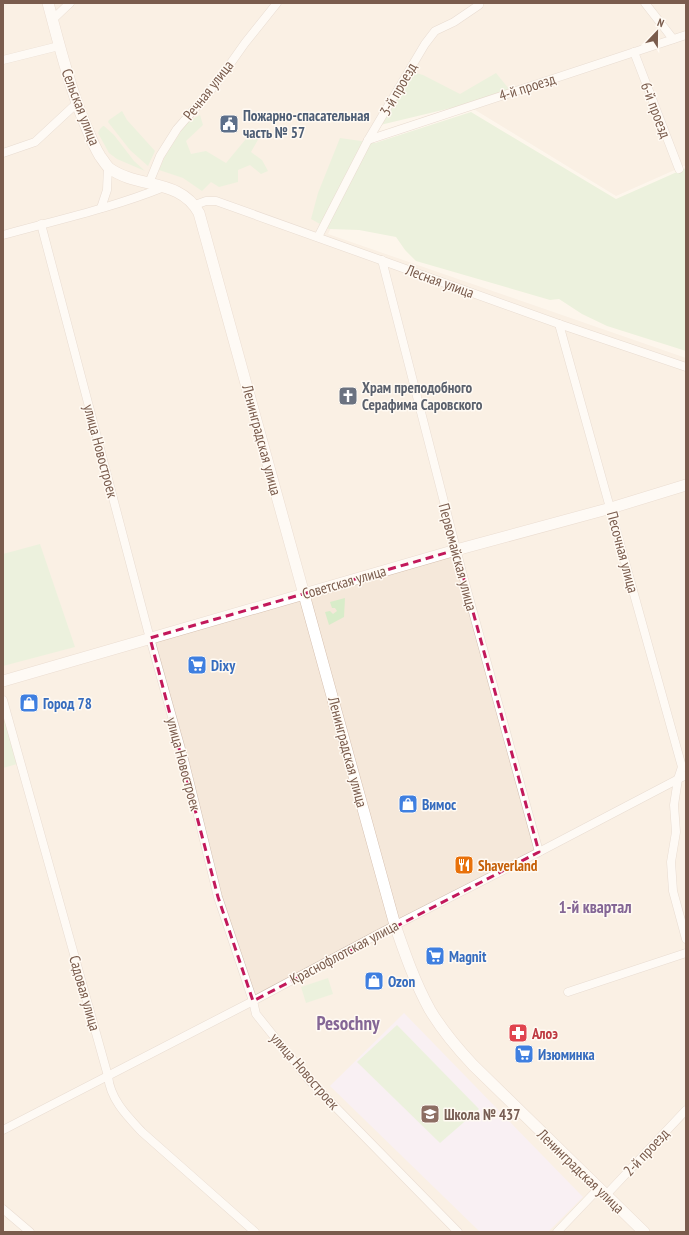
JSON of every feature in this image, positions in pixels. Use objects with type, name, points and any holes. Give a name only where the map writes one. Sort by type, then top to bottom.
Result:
[{"type":"main road","name":"Сельская улица","points":[[48,3],[59,46],[77,103],[94,146],[108,167]]},
{"type":"main road","points":[[108,167],[133,180],[164,186],[176,191],[191,201]]},
{"type":"main road","name":"Ленинградская улица","points":[[191,201],[199,213],[203,226],[395,925],[406,957],[424,1000],[453,1044],[644,1232]]},
{"type":"main road","name":"Советская улица","points":[[3,681],[456,550],[611,508],[686,485]]},
{"type":"street","points":[[52,20],[70,3]]},
{"type":"street","name":"Речная улица","points":[[149,183],[160,156],[177,129],[216,84],[245,43],[277,3]]},
{"type":"street","points":[[645,3],[673,39]]},
{"type":"street","name":"3-й проезд","points":[[318,237],[368,140],[425,44],[435,31],[454,22],[479,5]]},
{"type":"street","name":"4-й проезд","points":[[368,140],[686,35]]},
{"type":"street","points":[[3,60],[59,46]]},
{"type":"street","name":"6-й проезд","points":[[634,52],[679,169]]},
{"type":"street","points":[[3,153],[35,142],[77,103]]},
{"type":"street","points":[[101,208],[107,190],[108,167]]},
{"type":"street","points":[[3,235],[136,198],[164,186]]},
{"type":"street","name":"Лесная улица","points":[[191,201],[216,201],[559,324],[686,367]]},
{"type":"street","name":"улица Новостроек","points":[[41,224],[150,638],[185,764],[218,897],[256,1014],[309,1080],[458,1232]]},
{"type":"street","name":"Первомайская улица","points":[[382,260],[456,550],[539,852]]},
{"type":"street","name":"Песочная улица","points":[[559,324],[682,767],[682,777],[674,805],[676,832],[671,862],[673,891],[686,939]]},
{"type":"street","name":"Садовая улица","points":[[3,700],[108,1076],[109,1087],[126,1114],[142,1132],[255,1232]]},
{"type":"street","name":"Краснофлотская улица","points":[[3,1130],[682,777]]},
{"type":"street","points":[[568,992],[686,953]]},
{"type":"street","name":"2-й проезд","points":[[557,1232],[603,1191],[686,1110]]},
{"type":"street","points":[[3,1209],[30,1232]]},
{"type":"highlighted area","points":[[456,550],[539,852],[253,1001],[218,897],[150,638]]},
{"type":"shaded area","name":"Pesochny","points":[[3,3],[686,3],[686,165],[616,196],[413,72],[371,143],[328,234],[686,358],[686,1232],[3,1232]]},
{"type":"shaded area","name":"Школа № 437","points":[[404,1013],[583,1197],[548,1232],[480,1232],[330,1086]]},
{"type":"green space","points":[[410,71],[423,75],[460,94],[496,73],[509,89],[472,103],[376,126]]},
{"type":"green space","points":[[122,111],[127,120],[155,151],[148,166],[130,150],[108,122]]},
{"type":"green space","points":[[471,112],[616,199],[686,168],[686,351],[607,326],[582,314],[559,299],[550,300],[416,261],[405,250],[396,237],[359,230],[329,229],[311,219],[318,193],[340,138],[375,143]]},
{"type":"green space","points":[[200,115],[203,125],[186,141],[191,154],[206,151],[226,163],[250,134],[259,138],[251,152],[262,160],[268,171],[261,174],[250,165],[238,170],[238,182],[219,187],[211,182],[202,191],[183,178],[159,170],[165,156],[187,122]]},
{"type":"green space","points":[[103,126],[114,135],[134,161],[145,171],[117,159],[109,153],[98,133]]},
{"type":"green space","points":[[40,544],[75,647],[3,666],[3,554]]},
{"type":"green space","points":[[345,598],[344,617],[329,625],[325,612],[330,611],[333,614],[337,611],[335,608],[332,608],[330,602]]},
{"type":"green space","points":[[3,713],[17,764],[3,768]]},
{"type":"green space","points":[[328,978],[333,994],[306,1003],[301,987]]},
{"type":"green space","points":[[397,1025],[479,1109],[440,1143],[357,1062]]},
{"type":"place","name":"Пожарно-спасательная часть № 57","points":[[229,124]]},
{"type":"place","name":"Храм преподобного Серафима Саровского","points":[[348,396]]},
{"type":"place","name":"Dixy","points":[[197,665]]},
{"type":"place","name":"Город 78","points":[[29,703]]},
{"type":"place","name":"Вимос","points":[[408,804]]},
{"type":"place","name":"Shaverland","points":[[464,865]]},
{"type":"place","name":"Magnit","points":[[435,956]]},
{"type":"place","name":"Ozon","points":[[374,981]]},
{"type":"place","name":"Алоэ","points":[[518,1033]]},
{"type":"place","name":"Изюминка","points":[[524,1054]]},
{"type":"place","name":"Школа № 437","points":[[430,1114]]},
{"type":"district","name":"1-й квартал","points":[[595,907]]},
{"type":"district","name":"Pesochny","points":[[348,1023]]}]
